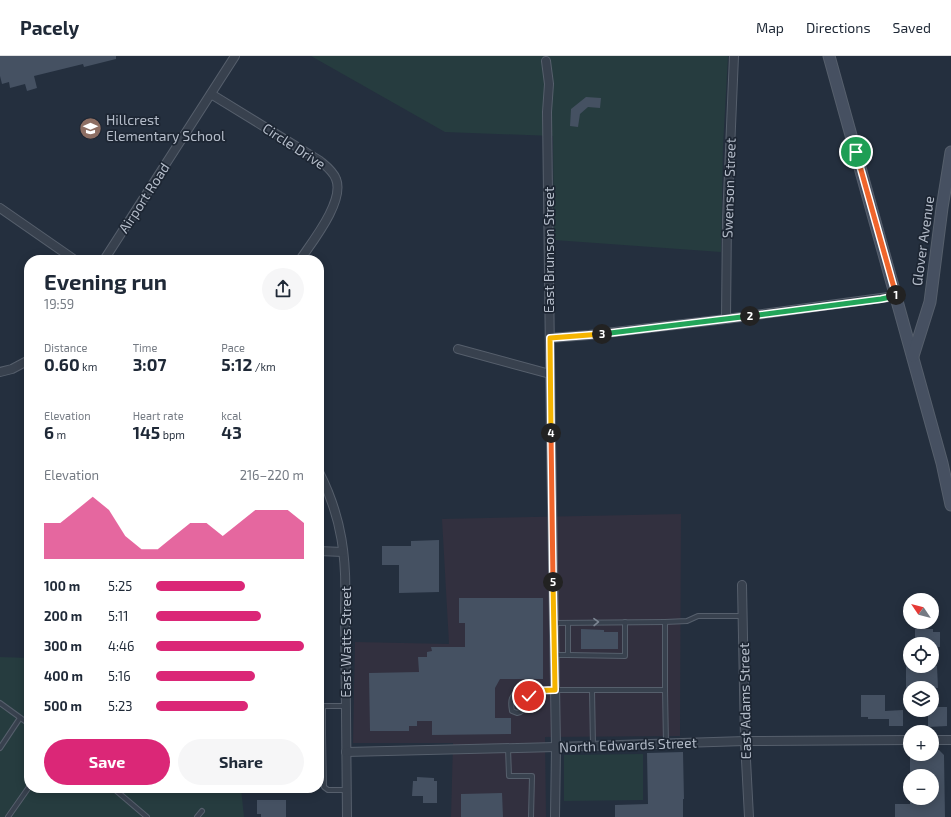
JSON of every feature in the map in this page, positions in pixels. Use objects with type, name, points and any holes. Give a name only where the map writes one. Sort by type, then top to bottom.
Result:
[{"type":"main road","points":[[829,56],[913,356],[942,463],[951,505]]},
{"type":"main road","name":"Glover Avenue","points":[[913,356],[930,302],[951,152]]},
{"type":"street","name":"Airport Road","points":[[107,255],[235,56]]},
{"type":"street","name":"Swenson Street","points":[[726,319],[727,220],[734,56]]},
{"type":"street","name":"East Brunson Street","points":[[546,61],[549,84],[547,112],[556,747],[555,817]]},
{"type":"street","name":"Circle Drive","points":[[211,94],[320,161],[330,169],[336,180],[338,192],[329,216],[303,255]]},
{"type":"street","points":[[0,208],[68,255]]},
{"type":"street","points":[[550,338],[589,335],[726,319],[896,296]]},
{"type":"street","points":[[458,349],[550,374]]},
{"type":"street","points":[[2,372],[24,363]]},
{"type":"street","name":"East Watts Street","points":[[324,481],[335,510],[340,533],[346,584],[347,817]]},
{"type":"street","points":[[324,551],[343,552]]},
{"type":"street","name":"East Adams Street","points":[[742,585],[749,817]]},
{"type":"street","name":"North Edwards Street","points":[[346,752],[746,741],[903,740]]},
{"type":"street","points":[[939,740],[951,740]]},
{"type":"lane","points":[[554,623],[665,622],[687,621],[698,616],[743,616]]},
{"type":"lane","points":[[554,655],[625,656],[625,622]]},
{"type":"lane","points":[[665,622],[666,744]]},
{"type":"lane","points":[[568,623],[568,655]]},
{"type":"lane","points":[[527,691],[529,696],[527,706],[522,712],[517,713],[512,711],[512,698],[515,693],[520,690],[665,690]]},
{"type":"lane","points":[[592,690],[593,746]]},
{"type":"lane","points":[[0,703],[24,721]]},
{"type":"lane","points":[[324,706],[346,706]]},
{"type":"lane","points":[[0,748],[20,718]]},
{"type":"lane","points":[[508,748],[509,776],[532,776],[531,817]]},
{"type":"lane","points":[[324,787],[328,790],[347,790]]},
{"type":"lane","points":[[8,817],[25,793]]},
{"type":"lane","points":[[119,793],[147,817]]},
{"type":"lane","points":[[197,817],[202,811]]},
{"type":"shaded area","points":[[681,514],[680,736],[545,737],[546,817],[451,817],[453,743],[353,743],[355,642],[449,644],[442,519]]},
{"type":"green space","points":[[311,56],[728,56],[723,146],[721,252],[554,240],[553,136],[445,132]]},
{"type":"green space","points":[[0,657],[24,658],[24,793],[242,793],[244,817],[0,817]]},
{"type":"green space","points":[[643,754],[643,800],[564,801],[564,755]]},
{"type":"building","points":[[0,56],[116,56],[116,59],[84,67],[83,64],[34,76],[37,88],[27,91],[25,84],[10,88],[9,82],[2,84],[0,76]]},
{"type":"building","points":[[586,97],[601,98],[600,108],[588,107],[580,114],[578,127],[570,126],[571,109]]},
{"type":"building","points":[[439,540],[439,592],[399,593],[399,565],[382,565],[382,546],[411,546],[411,541]]},
{"type":"building","points":[[459,598],[543,598],[543,679],[500,679],[495,688],[495,718],[511,718],[511,734],[432,735],[432,721],[417,721],[417,726],[409,726],[409,731],[370,731],[369,673],[419,672],[418,657],[427,657],[427,652],[432,651],[431,647],[465,647],[465,623],[459,623]]},
{"type":"building","points":[[581,629],[618,632],[618,649],[581,649]]},
{"type":"building","points":[[915,629],[933,629],[933,632],[940,632],[940,647],[939,637],[915,637]]},
{"type":"building","points":[[906,673],[937,673],[938,681],[906,681]]},
{"type":"building","points":[[861,695],[885,695],[885,711],[903,710],[903,726],[889,726],[889,719],[868,719],[868,717],[861,717]]},
{"type":"building","points":[[939,707],[947,707],[947,726],[928,725],[928,717],[939,717]]},
{"type":"building","points":[[939,750],[944,755],[945,817],[895,817],[895,804],[939,805],[939,769],[910,769],[910,761],[939,761]]},
{"type":"building","points":[[683,752],[683,817],[615,817],[615,805],[648,804],[647,753]]},
{"type":"building","points":[[417,777],[434,778],[434,781],[437,781],[437,803],[423,803],[423,796],[412,796],[413,781],[417,781]]},
{"type":"building","points":[[502,793],[503,817],[461,817],[461,794]]},
{"type":"building","points":[[257,800],[286,800],[286,817],[261,817],[261,814],[257,814]]},
{"type":"place","name":"Hillcrest Elementary School","points":[[90,128]]},
{"type":"route","points":[[529,696],[527,691],[555,690],[550,338],[589,335],[726,319],[896,296],[856,152]]}]
